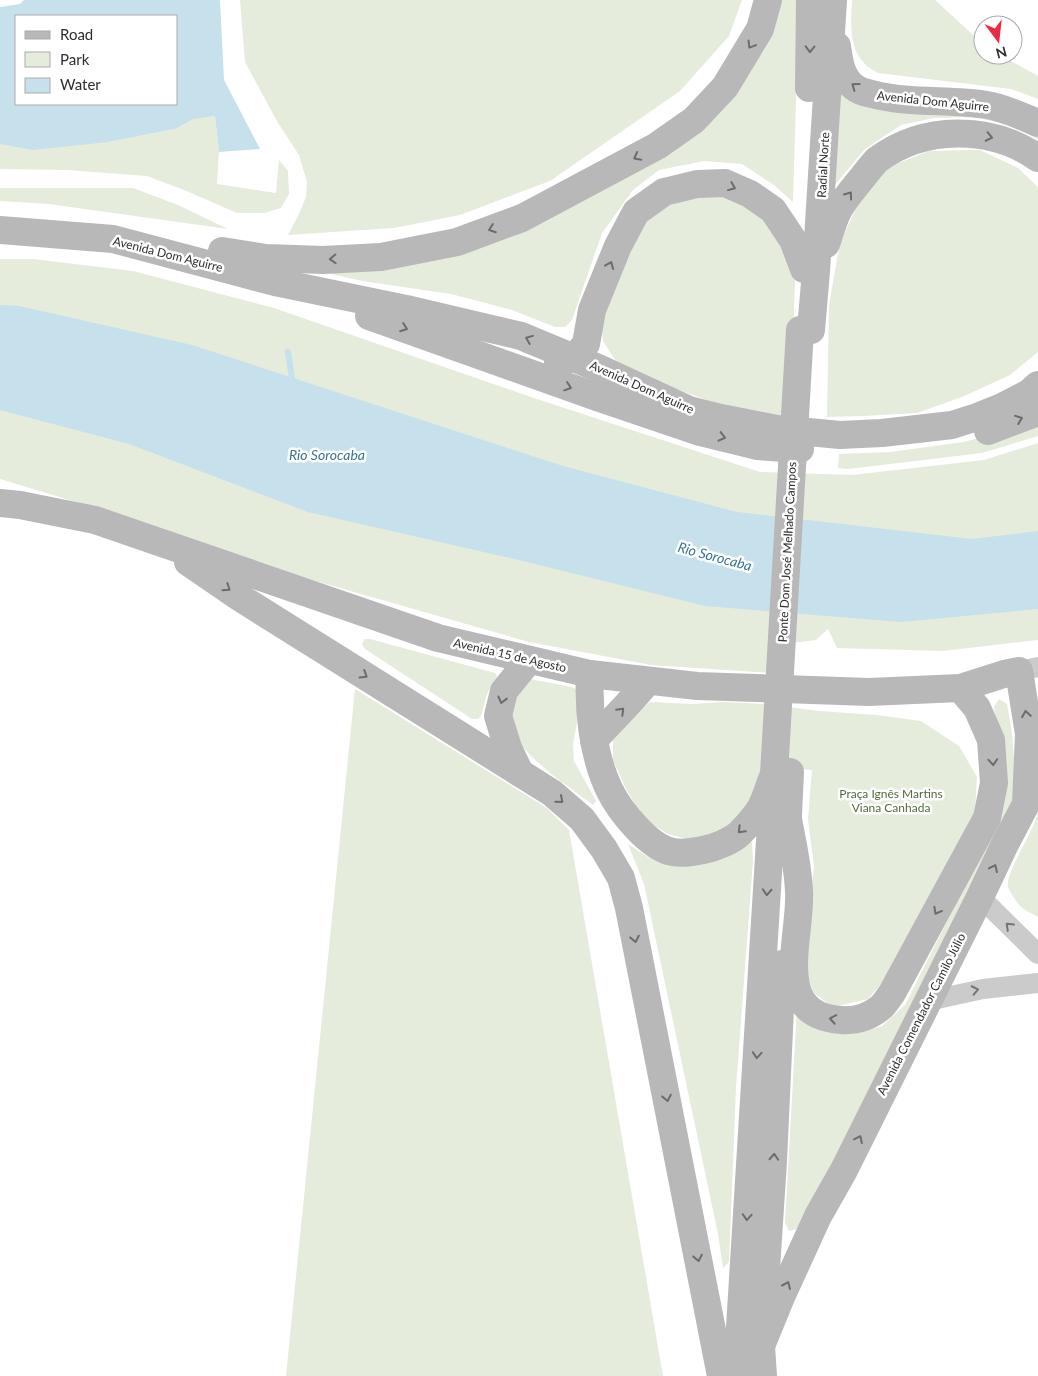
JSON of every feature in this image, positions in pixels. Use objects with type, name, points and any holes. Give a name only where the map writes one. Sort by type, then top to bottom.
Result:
[{"type":"main road","points":[[113,239],[166,243],[266,258],[323,260],[381,257],[458,242],[522,218],[657,146],[694,120],[725,88],[760,29],[768,0]]},
{"type":"main road","name":"Avenida Dom Aguirre","points":[[825,1],[839,64],[850,84],[855,88],[879,96],[899,99],[987,105],[1008,110],[1038,123]]},
{"type":"main road","name":"Radial Norte","points":[[806,330],[825,1]]},
{"type":"main road","points":[[810,270],[848,195],[876,161],[898,148],[918,139],[964,133],[988,136],[1012,143],[1038,158]]},
{"type":"main road","points":[[456,347],[502,353],[539,363],[557,363],[574,358],[586,344],[592,310],[618,246],[636,212],[664,192],[697,184],[725,183],[750,194],[773,210],[810,270]]},
{"type":"main road","name":"Avenida Dom Aguirre","points":[[0,230],[113,239],[276,282],[415,311],[521,336],[689,410],[776,429],[840,435],[882,434],[952,424],[1002,407],[1029,393],[1038,386]]},
{"type":"main road","name":"Avenida Dom Aguirre","points":[[276,282],[700,432],[757,446],[850,452],[910,447],[974,436],[1038,412]]},
{"type":"main road","points":[[592,310],[595,352],[610,374]]},
{"type":"main road","name":"Ponte Dom José Melhado Campos","points":[[782,773],[806,330]]},
{"type":"main road","name":"Avenida 15 de Agosto","points":[[0,502],[95,520],[428,635],[590,674],[697,686],[869,692],[960,688],[1021,671]]},
{"type":"main road","points":[[158,541],[239,597],[552,793],[582,819],[604,849],[621,878],[629,908],[721,1376]]},
{"type":"main road","points":[[520,773],[508,748],[498,716],[504,691],[529,660]]},
{"type":"main road","points":[[982,719],[991,686],[1021,671]]},
{"type":"main road","name":"Avenida Comendador Camilo Júlio","points":[[761,1346],[818,1216],[844,1170],[1026,804],[1029,734],[1021,671]]},
{"type":"main road","points":[[590,674],[589,705],[594,740],[602,773],[616,801],[639,830],[654,843],[671,852],[689,853],[714,848],[739,834],[760,809],[782,773]]},
{"type":"main road","points":[[594,740],[648,681]]},
{"type":"main road","points":[[788,819],[800,892],[793,969],[795,984],[800,997],[812,1012],[830,1019],[863,1018],[880,1008],[892,993],[987,818],[994,783],[991,740],[978,708],[960,688]]},
{"type":"main road","points":[[737,1376],[782,773]]},
{"type":"main road","name":"Avenida Comendador Camilo Júlio","points":[[762,1376],[761,1346],[774,1161],[788,819],[782,773]]},
{"type":"street","points":[[980,897],[1038,954]]},
{"type":"street","points":[[928,1001],[982,989],[1038,983]]},
{"type":"green space","points":[[240,0],[742,0],[729,36],[680,91],[550,181],[460,215],[394,228],[288,235],[306,197],[307,182],[299,155],[278,123],[245,62]]},
{"type":"green space","points":[[782,0],[799,0],[793,202],[774,185],[742,164],[704,161],[659,170],[633,190],[602,233],[572,320],[565,327],[555,327],[512,310],[451,294],[362,281],[292,265],[488,242],[726,100],[764,50]]},
{"type":"green space","points":[[852,0],[935,0],[973,35],[973,65],[1018,65],[1038,76],[1038,99],[1011,89],[878,73],[866,65],[856,50],[853,42]]},
{"type":"green space","points":[[836,78],[843,93],[858,102],[883,108],[992,116],[1026,128],[1038,136],[1038,140],[1013,125],[973,117],[934,118],[901,125],[865,149],[834,186],[829,187],[832,80]]},
{"type":"green space","points":[[215,116],[219,152],[217,184],[276,193],[279,160],[288,171],[289,194],[281,208],[264,213],[237,213],[147,176],[66,170],[0,169],[0,144],[108,142],[175,129],[193,118]]},
{"type":"green space","points":[[980,150],[1018,168],[1038,187],[1038,352],[1010,375],[962,397],[917,413],[827,417],[829,305],[840,243],[858,204],[886,168],[929,151]]},
{"type":"green space","points":[[0,188],[133,188],[178,205],[228,229],[49,204],[0,201]]},
{"type":"green space","points":[[711,192],[741,198],[767,217],[792,262],[795,282],[790,418],[720,405],[646,378],[617,363],[603,341],[600,313],[636,229],[654,211],[684,195]]},
{"type":"green space","points":[[0,259],[33,259],[133,271],[274,308],[537,399],[760,472],[852,475],[984,460],[1038,443],[1038,640],[943,651],[837,648],[828,629],[816,640],[776,645],[772,673],[651,665],[529,642],[277,570],[155,526],[0,479]]},
{"type":"green space","points":[[1038,421],[1038,436],[982,453],[848,469],[838,468],[839,454],[890,452],[964,442]]},
{"type":"green space","points":[[365,639],[495,673],[497,676],[487,694],[481,716],[478,719],[472,719],[365,649],[362,645]]},
{"type":"green space","points":[[530,679],[572,687],[578,691],[579,712],[573,744],[574,761],[596,801],[593,805],[551,774],[532,757],[520,744],[510,728],[513,696]]},
{"type":"green space","points":[[355,689],[547,808],[569,830],[663,1376],[286,1376]]},
{"type":"green space","points":[[999,699],[1007,704],[1012,733],[1016,786],[1006,822],[908,1024],[797,1229],[789,1231],[785,1223],[797,1008],[833,1031],[859,1033],[882,1026],[905,1005],[999,818],[1003,786],[994,707]]},
{"type":"green space","name":"Praça Ignês Martins Viana Canhada","points":[[650,702],[765,704],[921,721],[959,746],[977,777],[975,812],[887,977],[868,999],[833,1007],[814,993],[807,975],[806,948],[814,866],[808,819],[812,770],[768,766],[761,798],[717,838],[690,840],[668,834],[644,819],[626,789],[613,760],[613,732]]},
{"type":"green space","points":[[1038,811],[1038,917],[1021,907],[1008,887],[1008,880],[1032,829]]},
{"type":"green space","points":[[752,842],[753,861],[736,1088],[729,1262],[723,1268],[718,1234],[644,884],[628,844],[648,857],[674,864],[698,865],[728,856],[746,843]]},
{"type":"water","points":[[24,0],[220,0],[224,80],[260,149],[219,152],[215,116],[193,119],[175,129],[108,142],[33,150],[0,144],[0,7],[20,4]]},
{"type":"water","name":"Rio Sorocaba","points":[[0,305],[19,306],[192,345],[563,466],[737,512],[972,539],[1038,531],[1038,609],[901,622],[705,606],[523,561],[308,512],[129,444],[0,410]]},
{"type":"waterway","points":[[288,352],[293,385]]}]
